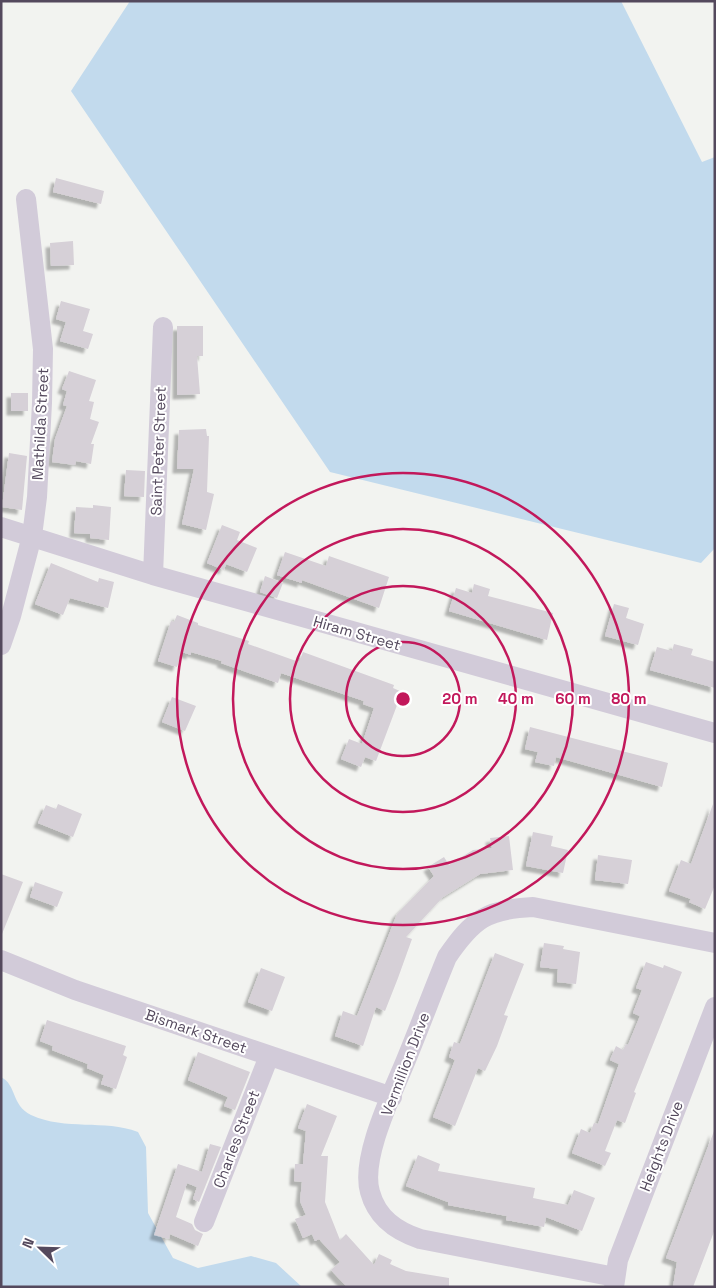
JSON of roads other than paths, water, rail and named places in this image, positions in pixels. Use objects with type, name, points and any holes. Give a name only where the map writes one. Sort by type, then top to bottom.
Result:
[{"type":"street","name":"Mathilda Street","points":[[1,645],[11,616],[32,536],[37,488],[43,350],[26,199]]},
{"type":"street","name":"Saint Peter Street","points":[[153,575],[163,327]]},
{"type":"street","name":"Hiram Street","points":[[1,527],[153,575],[715,733]]},
{"type":"street","name":"Vermillion Drive","points":[[615,1282],[420,1239],[402,1233],[386,1221],[376,1207],[369,1190],[368,1171],[376,1136],[447,957],[460,938],[478,920],[494,911],[533,906],[715,942]]},
{"type":"street","name":"Bismark Street","points":[[1,960],[75,990],[392,1097]]},
{"type":"street","name":"Heights Drive","points":[[615,1282],[618,1260],[715,1007]]},
{"type":"street","name":"Charles Street","points":[[204,1222],[269,1056]]}]
